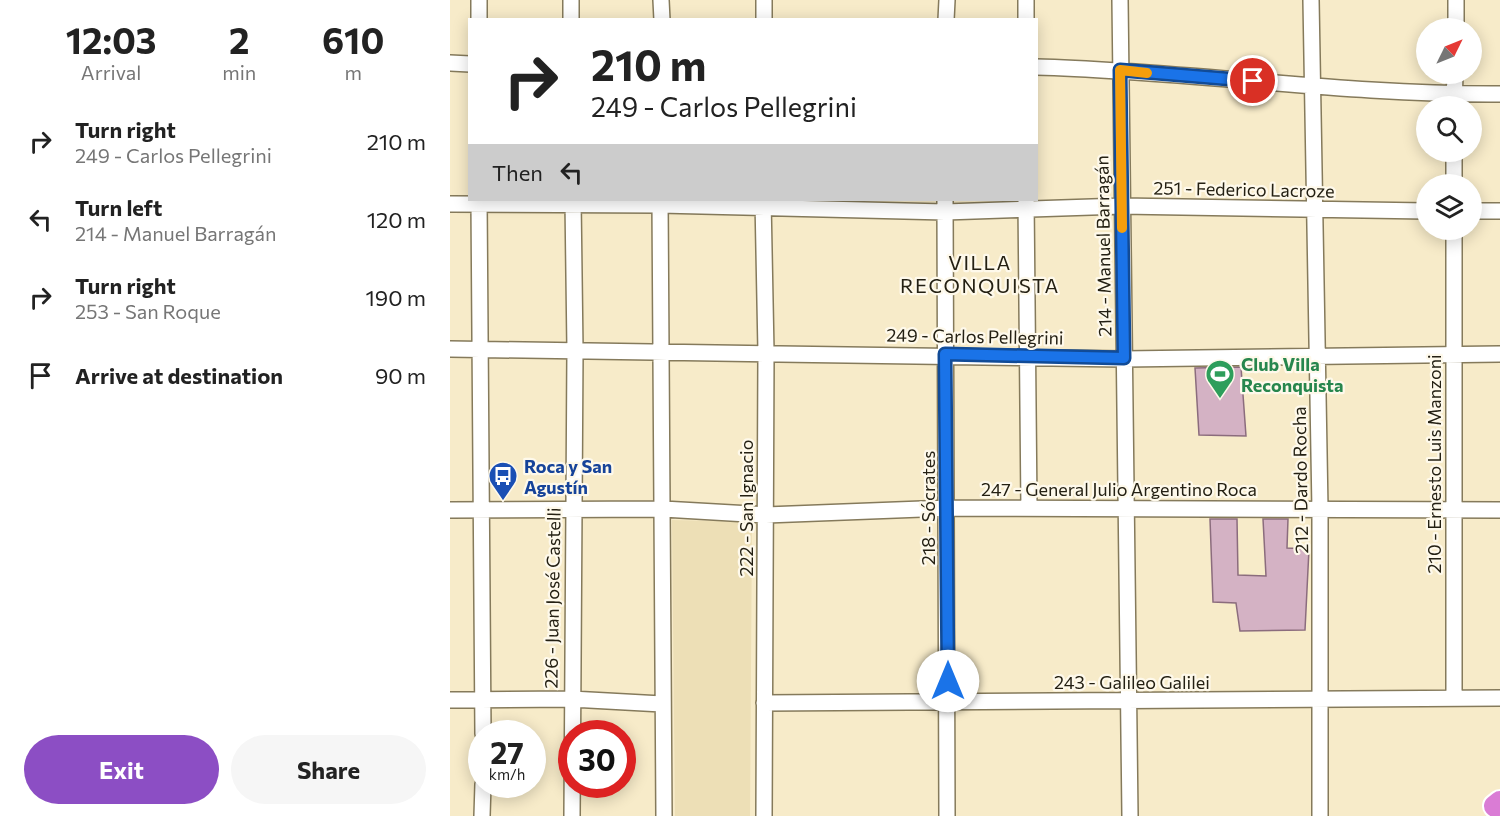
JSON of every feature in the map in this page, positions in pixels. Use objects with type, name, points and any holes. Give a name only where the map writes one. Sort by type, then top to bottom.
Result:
[{"type":"street","points":[[479,0],[479,18]]},
{"type":"street","points":[[571,0],[571,18]]},
{"type":"street","points":[[662,0],[662,18]]},
{"type":"street","points":[[764,0],[764,18]]},
{"type":"street","points":[[946,18],[947,0]]},
{"type":"street","points":[[1026,0],[1026,18]]},
{"type":"street","name":"214 - Manuel Barragán","points":[[1120,0],[1130,816]]},
{"type":"street","name":"212 - Dardo Rocha","points":[[1311,0],[1320,509],[1320,816]]},
{"type":"street","points":[[1456,0],[1456,18]]},
{"type":"street","points":[[450,63],[468,64]]},
{"type":"street","points":[[1038,67],[1120,70],[1416,96]]},
{"type":"street","points":[[1482,96],[1500,94]]},
{"type":"street","points":[[479,202],[483,720]]},
{"type":"street","points":[[660,202],[663,351],[664,816]]},
{"type":"street","name":"251 - Federico Lacroze","points":[[450,204],[660,202],[945,206],[1026,204],[1416,211]]},
{"type":"street","name":"226 - Juan José Castelli","points":[[572,816],[572,509],[575,350],[573,203]]},
{"type":"street","name":"222 - San Ignacio","points":[[763,204],[766,352],[764,816]]},
{"type":"street","points":[[1026,204],[1029,508]]},
{"type":"street","name":"218 - Sócrates","points":[[945,206],[948,508],[947,816]]},
{"type":"street","points":[[1482,212],[1500,211]]},
{"type":"street","name":"210 - Ernesto Luis Manzoni","points":[[1454,240],[1452,510],[1454,698]]},
{"type":"street","name":"249 - Carlos Pellegrini","points":[[450,349],[1124,358],[1500,354]]},
{"type":"street","name":"247 - General Julio Argentino Roca","points":[[450,510],[663,509],[766,515],[948,508],[1500,510]]},
{"type":"street","name":"243 - Galileo Galilei","points":[[764,703],[1500,698]]},
{"type":"street","points":[[450,700],[571,699],[662,704]]},
{"type":"street","points":[[482,816],[483,798]]},
{"type":"shaded area","points":[[672,520],[752,522],[750,816],[675,816]]},
{"type":"building","name":"Club Villa Reconquista","points":[[1241,367],[1246,436],[1199,435],[1195,368]]},
{"type":"building","points":[[1210,519],[1237,519],[1238,575],[1266,576],[1263,519],[1288,519],[1287,548],[1309,549],[1305,630],[1240,631],[1236,603],[1213,602]]},
{"type":"slow traffic","points":[[1122,228],[1120,70],[1147,73]]},
{"type":"place","name":"Club Villa Reconquista","points":[[1220,400]]},
{"type":"place","name":"Roca y San Agustín","points":[[503,502]]},
{"type":"district","name":"VILLA RECONQUISTA","points":[[980,274]]},
{"type":"route","points":[[948,681],[945,354],[1124,358],[1120,70],[1253,81]]}]
